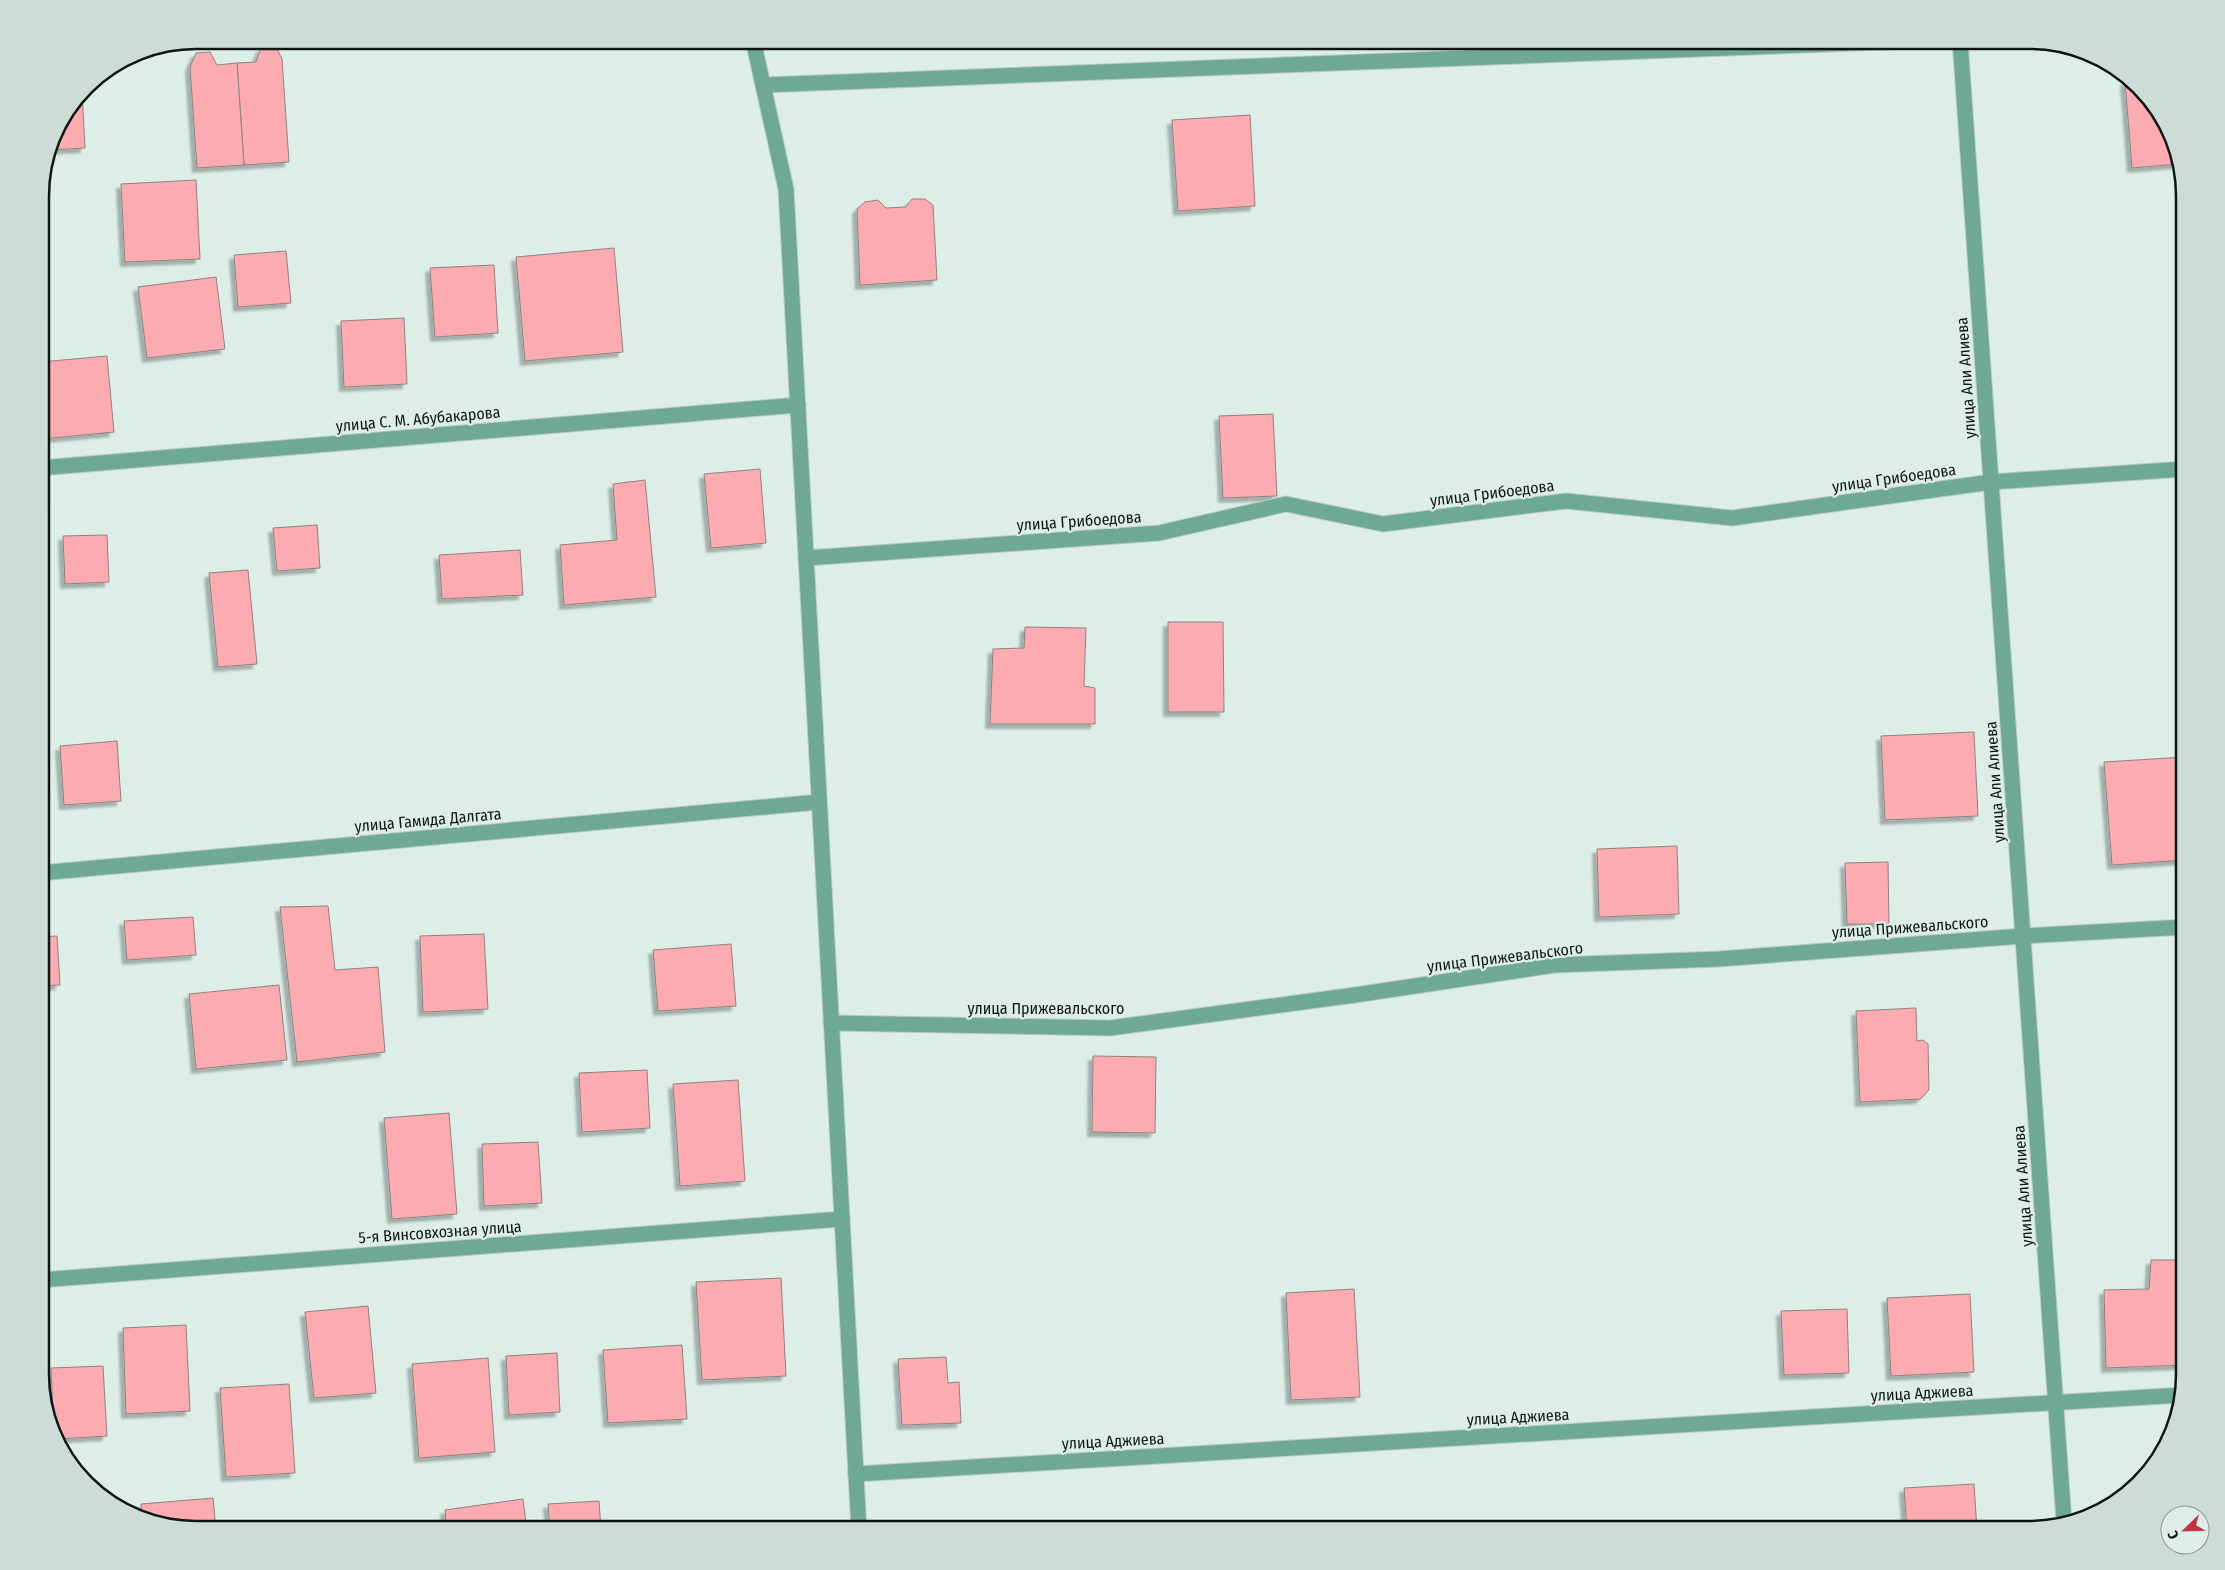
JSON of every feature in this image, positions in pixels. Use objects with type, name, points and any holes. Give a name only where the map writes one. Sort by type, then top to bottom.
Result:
[{"type":"street","points":[[755,49],[786,189],[859,1521]]},
{"type":"street","points":[[763,85],[1701,49]]},
{"type":"street","name":"улица Али Алиева","points":[[1961,49],[2064,1516]]},
{"type":"street","name":"улица С. М. Абубакарова","points":[[49,467],[798,405]]},
{"type":"street","name":"улица Грибоедова","points":[[806,558],[1159,533],[1286,504],[1383,524],[1566,501],[1732,518],[1991,482],[2176,470]]},
{"type":"street","name":"улица Гамида Далгата","points":[[49,873],[819,802]]},
{"type":"street","name":"улица Прижевальского","points":[[831,1023],[1110,1028],[1355,995],[1555,964],[1718,959],[2023,936],[2176,928]]},
{"type":"street","name":"5-я Винсовхозная улица","points":[[49,1279],[842,1219]]},
{"type":"street","name":"улица Аджиева","points":[[856,1474],[2175,1395]]},
{"type":"building","points":[[261,49],[277,49],[282,59],[289,162],[244,165],[237,63],[256,62]]},
{"type":"building","points":[[210,52],[217,65],[237,63],[244,165],[197,168],[190,67],[196,53]]},
{"type":"building","points":[[2125,84],[2140,99],[2161,131],[2172,164],[2132,168]]},
{"type":"building","points":[[83,102],[85,148],[57,150],[64,131]]},
{"type":"building","points":[[1250,115],[1255,206],[1178,211],[1172,120]]},
{"type":"building","points":[[196,180],[200,259],[125,262],[121,184]]},
{"type":"building","points":[[912,199],[925,199],[933,205],[937,280],[860,285],[857,209],[865,202],[878,200],[886,208],[906,207]]},
{"type":"building","points":[[614,248],[623,352],[525,361],[516,257]]},
{"type":"building","points":[[286,251],[291,303],[238,307],[234,255]]},
{"type":"building","points":[[494,265],[498,333],[435,337],[430,268]]},
{"type":"building","points":[[216,277],[225,349],[147,358],[138,287]]},
{"type":"building","points":[[404,318],[407,384],[344,387],[341,321]]},
{"type":"building","points":[[107,356],[114,432],[49,438],[49,361]]},
{"type":"building","points":[[1273,414],[1277,496],[1223,498],[1219,416]]},
{"type":"building","points":[[760,469],[766,543],[711,548],[704,474]]},
{"type":"building","points":[[645,480],[656,597],[564,605],[560,545],[617,540],[613,484]]},
{"type":"building","points":[[317,525],[320,568],[277,571],[273,528]]},
{"type":"building","points":[[107,535],[109,582],[65,584],[63,536]]},
{"type":"building","points":[[520,550],[523,595],[442,599],[439,555]]},
{"type":"building","points":[[248,570],[257,664],[218,667],[209,573]]},
{"type":"building","points":[[1168,622],[1223,622],[1224,712],[1168,712]]},
{"type":"building","points":[[1025,627],[1086,628],[1084,686],[1095,688],[1095,724],[990,724],[993,649],[1024,648]]},
{"type":"building","points":[[1974,732],[1978,816],[1885,820],[1881,736]]},
{"type":"building","points":[[117,741],[121,801],[64,805],[60,746]]},
{"type":"building","points":[[2176,758],[2176,861],[2112,865],[2104,762]]},
{"type":"building","points":[[1677,846],[1679,914],[1599,917],[1597,849]]},
{"type":"building","points":[[1888,862],[1889,924],[1847,924],[1845,863]]},
{"type":"building","points":[[328,906],[335,970],[378,967],[385,1052],[297,1062],[280,907]]},
{"type":"building","points":[[193,917],[196,955],[127,960],[124,921]]},
{"type":"building","points":[[484,934],[488,1009],[423,1012],[420,936]]},
{"type":"building","points":[[49,936],[57,936],[60,985],[49,986]]},
{"type":"building","points":[[731,944],[736,1006],[658,1011],[653,950]]},
{"type":"building","points":[[279,985],[287,1060],[196,1069],[189,994]]},
{"type":"building","points":[[1916,1008],[1917,1041],[1923,1040],[1928,1044],[1929,1090],[1920,1099],[1860,1102],[1856,1011]]},
{"type":"building","points":[[1093,1056],[1156,1057],[1155,1133],[1092,1132]]},
{"type":"building","points":[[647,1070],[650,1128],[582,1132],[579,1073]]},
{"type":"building","points":[[738,1080],[745,1181],[680,1186],[673,1084]]},
{"type":"building","points":[[449,1113],[457,1214],[392,1219],[384,1118]]},
{"type":"building","points":[[538,1142],[542,1203],[484,1206],[482,1144]]},
{"type":"building","points":[[2151,1260],[2176,1260],[2176,1365],[2106,1368],[2104,1290],[2149,1289]]},
{"type":"building","points":[[781,1278],[786,1376],[702,1380],[696,1282]]},
{"type":"building","points":[[1354,1289],[1360,1397],[1291,1400],[1286,1293]]},
{"type":"building","points":[[1970,1294],[1974,1372],[1891,1376],[1887,1298]]},
{"type":"building","points":[[368,1306],[376,1393],[314,1398],[305,1312]]},
{"type":"building","points":[[1847,1309],[1849,1373],[1784,1375],[1781,1311]]},
{"type":"building","points":[[186,1325],[190,1411],[126,1414],[123,1328]]},
{"type":"building","points":[[682,1345],[687,1419],[608,1423],[603,1350]]},
{"type":"building","points":[[557,1353],[560,1412],[509,1415],[506,1356]]},
{"type":"building","points":[[946,1357],[948,1383],[959,1382],[961,1423],[902,1425],[898,1359]]},
{"type":"building","points":[[488,1358],[495,1452],[419,1458],[412,1364]]},
{"type":"building","points":[[103,1366],[107,1436],[64,1439],[53,1406],[51,1368]]},
{"type":"building","points":[[289,1384],[295,1473],[226,1477],[220,1388]]},
{"type":"building","points":[[1974,1484],[1976,1521],[1906,1521],[1904,1488]]},
{"type":"building","points":[[213,1498],[215,1521],[167,1518],[141,1510],[141,1504]]},
{"type":"building","points":[[523,1499],[526,1521],[446,1521],[445,1510]]},
{"type":"building","points":[[599,1501],[600,1521],[549,1521],[548,1504]]}]
